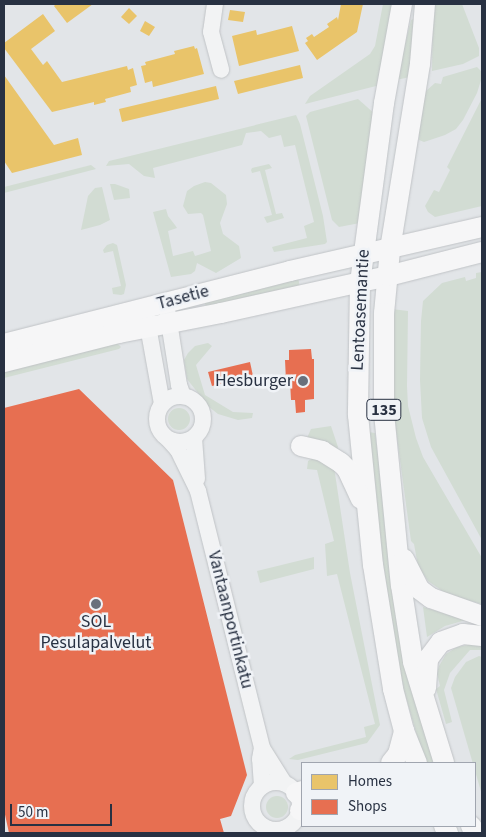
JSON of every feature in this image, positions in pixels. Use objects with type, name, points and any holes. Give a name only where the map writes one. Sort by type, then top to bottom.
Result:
[{"type":"main road","name":"Lentoasemantie","points":[[402,4],[384,103],[360,282],[357,356],[358,416],[373,565],[393,689],[404,730],[418,762]]},
{"type":"main road","name":"Lentoasemantie","points":[[425,4],[420,64],[390,250],[384,313],[384,413],[402,585],[413,662],[429,720],[444,762]]},
{"type":"main road","name":"Tasetie","points":[[4,362],[147,318],[166,302],[482,227]]},
{"type":"main road","name":"Tasetie","points":[[4,344],[147,318],[168,324],[388,276],[482,252]]},
{"type":"main road","points":[[301,446],[322,451],[347,469],[368,516]]},
{"type":"main road","points":[[398,544],[410,574],[419,590],[432,598],[482,616]]},
{"type":"main road","points":[[429,720],[426,673],[428,659],[433,650],[441,642],[453,636],[475,634],[482,636]]},
{"type":"main road","points":[[392,762],[398,754],[404,730]]},
{"type":"street","points":[[215,4],[211,32],[221,70]]},
{"type":"street","points":[[162,404],[175,396],[183,396],[179,385],[166,302]]},
{"type":"street","name":"Vantaanportinkatu","points":[[147,318],[162,404],[157,415],[157,424],[160,432],[178,450],[198,491]]},
{"type":"street","name":"Vantaanportinkatu","points":[[183,396],[194,402],[202,413],[202,426],[194,438],[198,491],[262,748],[262,786]]},
{"type":"street","points":[[169,440],[185,442],[194,438]]},
{"type":"street","name":"Vantaanportinkatu","points":[[262,748],[296,806]]},
{"type":"street","points":[[268,783],[296,806],[280,830],[269,831],[258,824],[251,807],[252,799],[262,786],[268,783]]},
{"type":"shaded area","points":[[383,4],[396,4],[380,85],[305,104],[310,96],[370,54],[375,46]]},
{"type":"shaded area","points":[[433,4],[462,4],[479,48],[479,56],[463,64],[432,71]]},
{"type":"shaded area","points":[[417,18],[410,77],[396,80],[411,20]]},
{"type":"shaded area","points":[[477,67],[482,72],[482,77],[477,93],[463,120],[456,129],[424,142],[419,140],[419,114],[426,91],[435,83],[441,84],[443,77]]},
{"type":"shaded area","points":[[482,98],[482,206],[435,217],[428,212],[425,206],[434,190],[439,192],[450,170],[447,167]]},
{"type":"shaded area","points":[[358,99],[375,114],[360,223],[339,227],[332,220],[306,116],[310,112]]},
{"type":"shaded area","points":[[296,115],[300,124],[323,216],[327,242],[325,244],[274,252],[272,247],[307,238],[304,226],[314,222],[295,145],[284,147],[281,135],[269,138],[261,131],[246,133],[242,145],[153,168],[155,178],[144,176],[129,164],[106,166],[109,161]]},
{"type":"shaded area","points":[[269,164],[272,168],[265,170],[276,214],[282,213],[284,218],[267,223],[264,217],[272,215],[260,171],[252,173],[251,170],[252,168]]},
{"type":"shaded area","points":[[91,165],[96,169],[4,193],[4,187]]},
{"type":"shaded area","points":[[205,182],[211,183],[226,195],[227,204],[220,223],[223,234],[239,246],[241,258],[216,273],[197,263],[195,271],[191,274],[171,277],[153,212],[166,209],[168,216],[177,228],[168,231],[173,256],[193,251],[195,256],[211,251],[203,215],[201,213],[188,214],[183,206],[187,191]]},
{"type":"shaded area","points":[[110,184],[129,189],[130,198],[114,200]]},
{"type":"shaded area","points":[[102,187],[110,220],[81,230],[88,196],[95,188]]},
{"type":"shaded area","points":[[113,243],[117,245],[126,285],[124,294],[121,295],[113,294],[112,288],[121,286],[113,251],[104,253],[103,250],[107,245]]},
{"type":"shaded area","points":[[482,272],[482,540],[431,447],[422,418],[420,380],[423,301],[442,283],[465,277],[466,281],[476,278],[476,273]]},
{"type":"shaded area","points":[[298,277],[300,288],[207,309],[204,301]]},
{"type":"shaded area","points":[[392,309],[408,311],[408,406],[416,438],[423,457],[482,558],[482,604],[448,595],[428,581],[418,566],[414,544],[411,541],[395,423],[391,350]]},
{"type":"shaded area","points":[[116,342],[121,347],[119,349],[4,378],[4,370]]},
{"type":"shaded area","points":[[208,343],[212,346],[196,365],[205,395],[233,412],[253,413],[252,418],[238,420],[218,414],[209,407],[187,379],[184,360],[188,353],[195,346]]},
{"type":"shaded area","points":[[179,408],[187,411],[190,419],[187,427],[179,430],[171,427],[168,419],[171,411]]},
{"type":"shaded area","points":[[331,426],[338,447],[337,452],[307,438],[311,429]]},
{"type":"shaded area","points":[[368,432],[375,433],[400,612],[436,762],[425,762],[404,691],[392,626],[374,499]]},
{"type":"shaded area","points":[[315,457],[334,467],[350,573],[380,725],[367,743],[298,760],[289,759],[295,755],[366,737],[364,727],[375,724],[337,574],[327,576],[325,544],[334,541],[317,470],[307,469],[308,461]]},
{"type":"shaded area","points":[[314,557],[314,569],[260,583],[257,571]]},
{"type":"shaded area","points":[[423,607],[466,620],[445,626],[427,637]]},
{"type":"shaded area","points":[[469,642],[482,646],[482,650],[470,650],[450,673],[444,690],[452,722],[446,724],[436,689],[440,686],[437,673],[446,654],[457,647],[468,645]]},
{"type":"shaded area","points":[[479,656],[482,657],[482,795],[476,774],[476,762],[472,762],[451,688],[455,677],[466,662]]},
{"type":"shaded area","points":[[277,796],[285,799],[288,807],[285,815],[277,818],[269,815],[266,807],[269,799]]},
{"type":"building: Homes","points":[[56,4],[93,4],[67,23],[54,6]]},
{"type":"building: Homes","points":[[341,4],[363,4],[357,32],[317,60],[305,43],[308,41],[306,38],[312,34],[314,37],[329,27],[327,24],[337,17],[338,20]]},
{"type":"building: Homes","points":[[129,8],[137,16],[129,24],[121,17]]},
{"type":"building: Homes","points":[[230,10],[245,12],[243,22],[228,20]]},
{"type":"building: Homes","points":[[43,14],[55,31],[31,49],[43,65],[47,61],[62,82],[127,66],[128,70],[133,68],[137,85],[130,87],[131,92],[105,99],[106,102],[94,105],[94,102],[52,112],[4,48],[4,43]]},
{"type":"building: Homes","points":[[145,21],[155,27],[149,36],[140,31]]},
{"type":"building: Homes","points":[[292,26],[299,51],[239,66],[232,36],[256,30],[257,35]]},
{"type":"building: Homes","points":[[194,46],[195,49],[197,48],[204,74],[153,87],[152,81],[145,83],[141,66],[146,65],[145,62],[175,54],[174,51]]},
{"type":"building: Homes","points":[[300,65],[303,78],[238,94],[234,81]]},
{"type":"building: Homes","points":[[4,75],[54,145],[78,138],[82,155],[12,173],[4,161]]},
{"type":"building: Homes","points":[[216,86],[219,99],[122,122],[119,109]]},
{"type":"building: Shops","name":"Hesburger","points":[[311,349],[312,359],[314,359],[314,399],[305,400],[305,412],[296,413],[295,400],[291,400],[290,381],[286,381],[285,360],[289,360],[289,350]]},
{"type":"building: Shops","points":[[250,362],[253,376],[212,386],[208,372]]},
{"type":"building: Shops","points":[[79,389],[173,480],[247,775],[231,816],[220,819],[224,833],[9,833],[4,810],[4,408]]},
{"type":"place","name":"Hesburger","points":[[303,381]]},
{"type":"place","name":"SOL Pesulapalvelut","points":[[96,604]]}]
